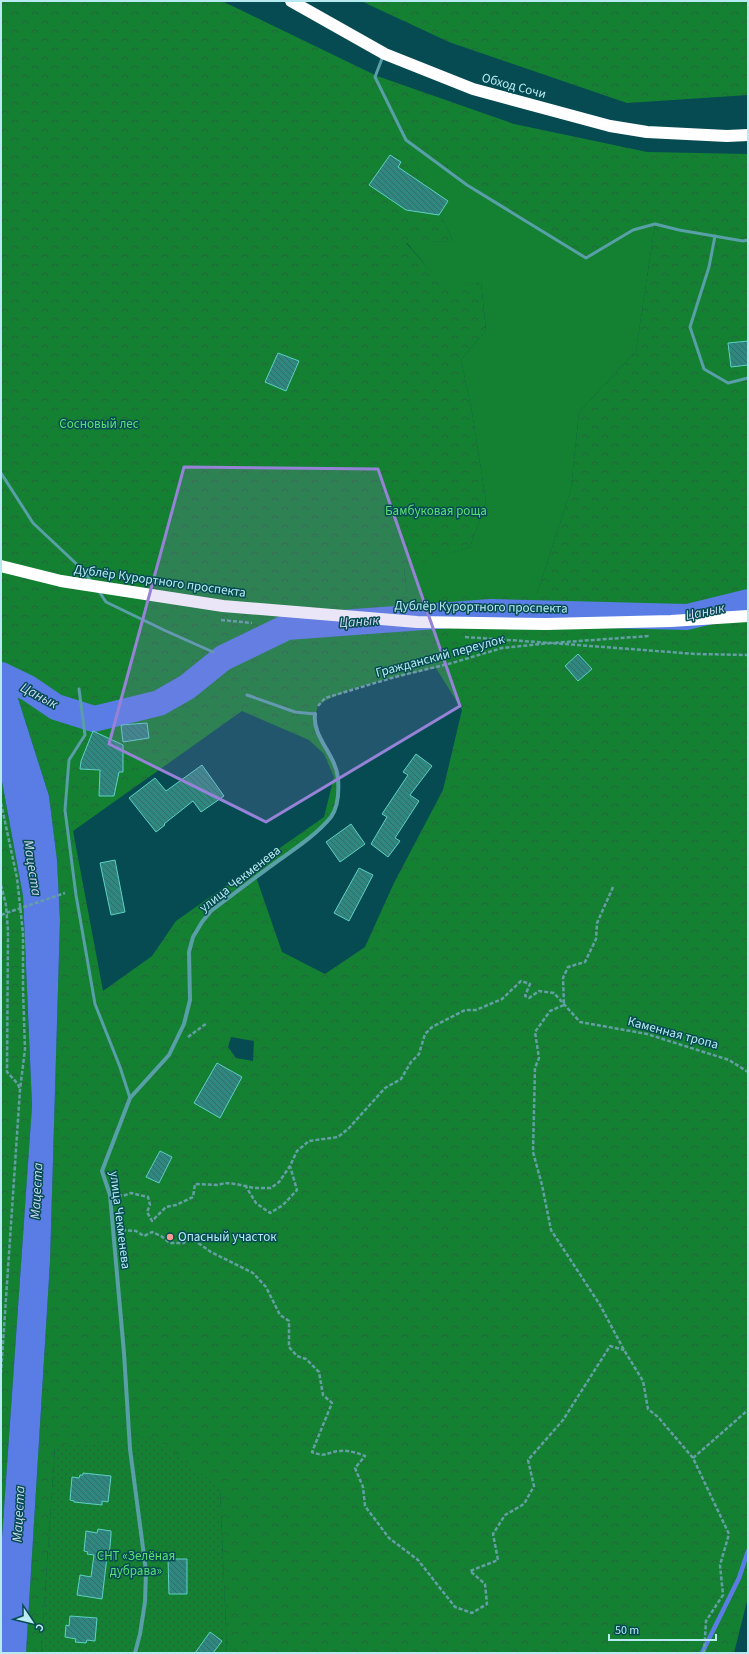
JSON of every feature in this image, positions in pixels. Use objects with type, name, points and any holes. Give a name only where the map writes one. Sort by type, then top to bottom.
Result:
[{"type":"highway","name":"Обход Сочи","points":[[291,1],[385,54],[473,89],[610,126],[647,132],[726,136],[748,135]]},
{"type":"highway","name":"Дублёр Курортного проспекта","points":[[1,566],[61,581],[223,606],[417,622],[554,624],[671,621],[748,616]]},
{"type":"street","name":"улица Чекменева","points":[[135,1653],[140,1634],[145,1602],[146,1571],[130,1449],[124,1353],[110,1195],[102,1171],[130,1098],[169,1056],[184,1024],[190,1000],[189,952],[193,937],[202,922],[211,911],[309,838],[331,816],[336,805],[339,792],[338,777],[334,762],[316,728],[314,720],[315,714]]},
{"type":"lane","points":[[385,54],[375,77],[406,140],[467,185],[586,258],[633,230],[655,224],[743,241],[748,240]]},
{"type":"lane","points":[[715,236],[709,267],[690,327],[704,369],[728,384],[748,378]]},
{"type":"lane","points":[[1,473],[33,523],[84,571],[106,602],[213,652]]},
{"type":"lane","points":[[79,689],[85,735],[69,760],[65,810],[76,895],[95,1004],[120,1067],[130,1098]]},
{"type":"lane","points":[[247,695],[296,712],[315,714]]},
{"type":"path","name":"Гражданский переулок","points":[[315,714],[318,705],[325,698],[502,648],[551,642],[696,654],[748,654]]},
{"type":"path","points":[[1,803],[17,878],[23,933],[25,1048],[20,1090],[1,1373]]},
{"type":"path","points":[[1,885],[7,913],[8,931],[8,1072],[18,1084],[20,1090]]},
{"type":"path","points":[[613,887],[597,923],[596,939],[585,962],[568,967],[564,978],[564,1005],[550,1011],[535,1032],[539,1058],[535,1068],[533,1152],[542,1185],[551,1230],[600,1305],[624,1350],[643,1381],[648,1409],[658,1418],[693,1458],[729,1534],[720,1565],[723,1595],[706,1621],[704,1653]]},
{"type":"path","points":[[1,915],[65,893]]},
{"type":"path","name":"Каменная тропа","points":[[110,1195],[123,1196],[131,1193],[148,1197],[150,1205],[147,1212],[152,1221],[166,1206],[176,1205],[193,1197],[195,1184],[245,1185],[254,1188],[272,1188],[279,1182],[290,1166],[296,1151],[309,1140],[338,1137],[349,1128],[385,1088],[401,1079],[410,1062],[418,1054],[425,1034],[432,1027],[465,1010],[476,1010],[502,999],[521,981],[530,984],[525,996],[529,998],[539,991],[554,993],[580,1022],[647,1034],[729,1060],[748,1072]]},
{"type":"path","points":[[245,1185],[256,1203],[270,1213],[283,1205],[297,1190],[290,1166]]},
{"type":"path","points":[[113,1230],[136,1232],[144,1236],[152,1232],[161,1236],[170,1243],[184,1243],[186,1235],[211,1252],[253,1273],[266,1287],[280,1314],[289,1320],[289,1346],[297,1356],[306,1358],[319,1372],[323,1395],[332,1403],[312,1452],[321,1456],[341,1450],[365,1456],[355,1468],[363,1487],[365,1506],[389,1538],[418,1560],[455,1607],[472,1613],[487,1604],[485,1584],[470,1571],[498,1560],[494,1534],[505,1515],[524,1504],[534,1486],[528,1460],[563,1420],[610,1346],[624,1350]]},
{"type":"path","points":[[693,1458],[748,1410]]},
{"type":"highlighted area","points":[[184,467],[378,469],[460,706],[266,822],[109,744]]},
{"type":"green space","points":[[1,1],[222,1],[377,76],[514,124],[647,152],[748,154],[748,1597],[734,1653],[227,1653],[220,1488],[55,1446],[41,1653],[26,1653],[50,1262],[60,920],[57,860],[49,796],[16,692],[1,660]],"holes":[[[394,116],[406,140],[467,185],[586,258],[633,230],[655,224],[636,351],[579,412],[571,489],[537,594],[407,594],[404,568],[470,547],[486,502],[472,412],[461,360],[486,330],[481,283],[445,287],[406,243],[453,241]],[[436,668],[462,710],[443,790],[394,883],[365,947],[325,974],[282,952],[256,877],[309,838],[331,816],[339,792],[334,762],[314,720],[318,705],[344,692],[391,678]],[[242,711],[309,740],[324,754],[334,777],[324,817],[176,921],[152,956],[103,991],[73,831]],[[231,1037],[254,1041],[253,1061],[236,1058],[228,1047]]]},
{"type":"green space","points":[[361,1],[748,1],[748,95],[627,103],[449,42]]},
{"type":"green space","points":[[375,77],[633,230],[655,224],[636,351],[579,412],[571,489],[537,594],[407,595],[404,567],[470,547],[486,502],[472,412],[461,360],[486,330],[481,283],[445,288],[406,242],[453,241]]},
{"type":"green space","points":[[1,776],[23,896],[32,1107],[1,1552]]},
{"type":"green space","name":"СНТ «Зелёная дубрава»","points":[[153,1437],[220,1488],[227,1653],[41,1653],[55,1446]]},
{"type":"water","name":"Мацеста","points":[[1,660],[16,692],[49,796],[57,860],[60,920],[50,1262],[26,1653],[1,1653],[1,1552],[32,1106],[23,896],[1,776]]},
{"type":"building","points":[[390,155],[401,162],[398,167],[448,201],[439,215],[406,210],[369,185]]},
{"type":"building","points":[[748,341],[748,365],[731,367],[728,343]]},
{"type":"building","points":[[278,353],[299,361],[286,391],[265,382]]},
{"type":"building","points":[[578,654],[592,669],[578,681],[565,666]]},
{"type":"building","points":[[147,723],[149,738],[123,742],[121,725]]},
{"type":"building","points":[[93,731],[123,745],[123,772],[119,772],[114,796],[99,796],[100,770],[80,769],[81,761]]},
{"type":"building","points":[[416,754],[432,766],[410,795],[419,801],[395,838],[400,841],[388,857],[371,844],[387,817],[382,814],[408,775],[403,772]]},
{"type":"building","points":[[202,765],[224,796],[201,812],[193,801],[156,832],[129,798],[155,778],[166,791]]},
{"type":"building","points":[[351,824],[365,844],[340,862],[326,842]]},
{"type":"building","points":[[115,860],[125,912],[111,915],[100,863]]},
{"type":"building","points":[[359,868],[373,875],[349,921],[334,913]]},
{"type":"building","points":[[217,1063],[242,1077],[220,1118],[194,1103]]},
{"type":"building","points":[[160,1151],[172,1157],[159,1183],[146,1177]]},
{"type":"building","points":[[83,1473],[111,1476],[108,1502],[102,1501],[102,1505],[74,1502],[70,1500],[72,1477],[79,1478],[80,1475],[83,1475]]},
{"type":"building","points":[[98,1529],[111,1531],[109,1557],[107,1557],[102,1599],[77,1595],[80,1575],[91,1577],[94,1555],[87,1554],[88,1552],[84,1551],[86,1531],[97,1533]]},
{"type":"building","points":[[168,1559],[187,1559],[187,1594],[169,1594]]},
{"type":"building","points":[[70,1616],[97,1618],[95,1641],[87,1640],[86,1643],[75,1642],[76,1639],[65,1637],[66,1625],[69,1626]]},
{"type":"building","points":[[210,1632],[222,1641],[213,1653],[195,1653]]},
{"type":"waterway","name":"Цанык","points":[[1,675],[28,688],[56,707],[94,719],[159,703],[187,687],[223,658],[287,627],[491,612],[687,617],[748,602]]},
{"type":"waterway","points":[[702,1653],[739,1578],[748,1551]]},
{"type":"place","name":"Опасный участок","points":[[170,1237]]},
{"type":"park label","name":"Сосновый лес","points":[[99,424]]},
{"type":"park label","name":"Бамбуковая роща","points":[[436,511]]}]
